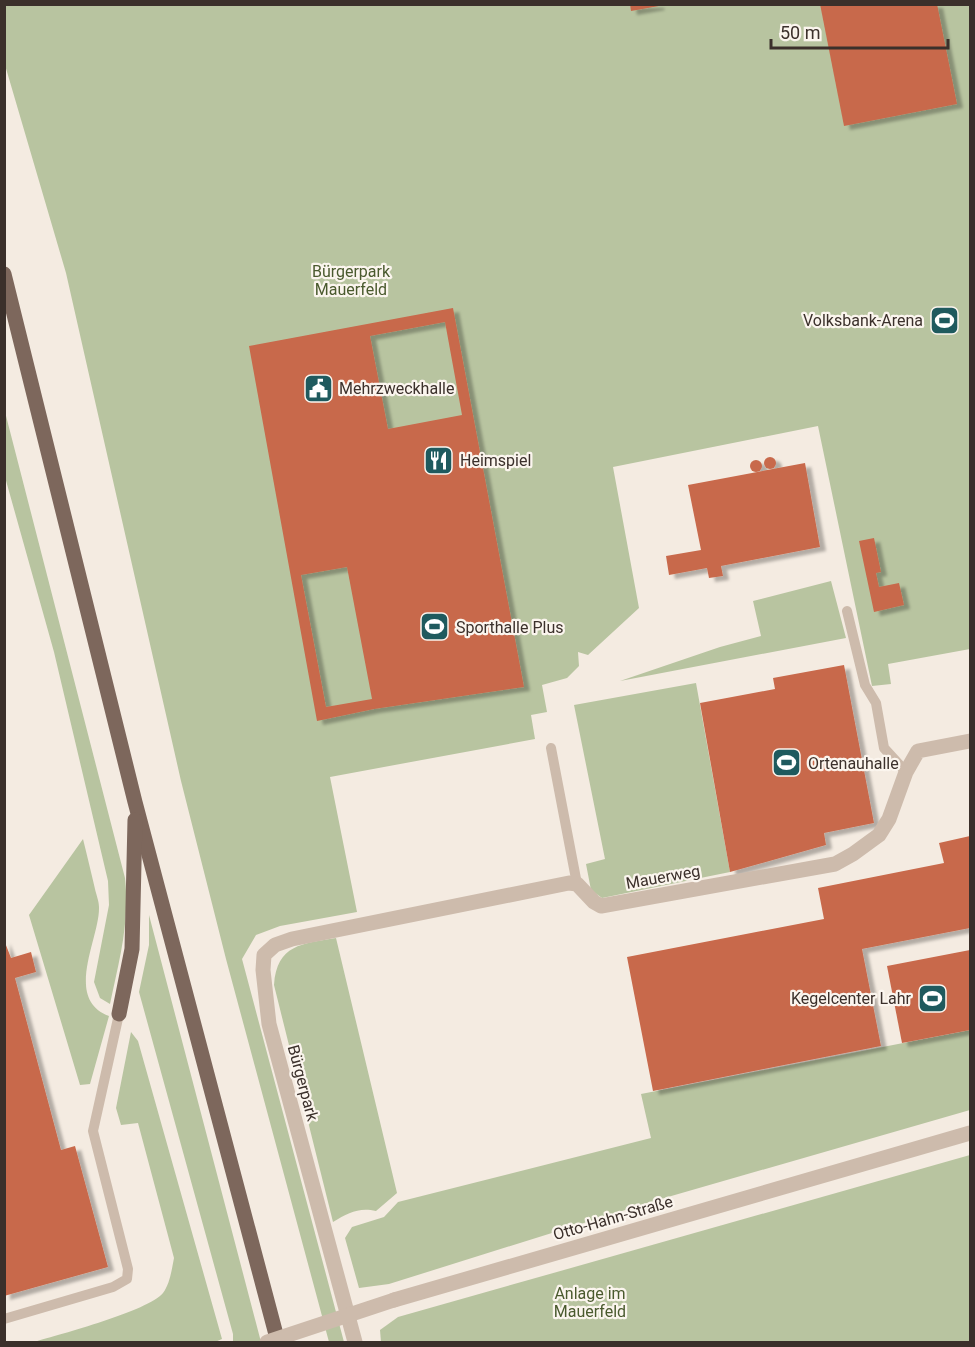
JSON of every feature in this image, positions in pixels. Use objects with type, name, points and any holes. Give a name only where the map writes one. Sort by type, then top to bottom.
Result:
[{"type":"main road","points":[[4,274],[135,802],[278,1342]]},
{"type":"main road","points":[[119,1014],[132,949],[135,802]]},
{"type":"street","name":"Mauerweg","points":[[578,884],[594,902],[601,906],[835,864],[879,835],[889,819],[906,772],[918,752],[970,741]]},
{"type":"street","name":"Bürgerpark","points":[[355,1342],[269,1024],[264,955],[275,945],[292,939],[569,883],[578,884]]},
{"type":"street","name":"Otto-Hahn-Straße","points":[[267,1342],[394,1300],[970,1133]]},
{"type":"lane","points":[[847,611],[865,685],[876,703],[884,748],[906,772]]},
{"type":"lane","points":[[551,748],[578,884]]},
{"type":"lane","points":[[4,1319],[113,1287],[127,1279],[128,1269],[123,1245],[93,1131],[119,1014]]},
{"type":"green space","name":"Bürgerpark Mauerfeld","points":[[5,5],[970,5],[970,649],[888,664],[891,684],[872,686],[818,426],[613,467],[639,608],[588,655],[578,652],[579,666],[567,678],[542,685],[547,712],[531,715],[535,739],[330,777],[357,912],[280,926],[256,935],[242,959],[344,1342],[329,1342],[226,959],[181,781],[66,273],[5,65]]},
{"type":"green space","points":[[4,408],[125,878],[125,926],[110,1004],[100,998],[94,982],[109,905],[108,881],[54,652],[5,477]]},
{"type":"green space","points":[[831,581],[846,638],[620,681],[720,647],[761,636],[753,601]]},
{"type":"green space","points":[[696,683],[730,872],[602,898],[591,890],[586,864],[605,859],[574,705]]},
{"type":"green space","points":[[83,839],[99,907],[87,967],[88,996],[95,1008],[109,1016],[90,1084],[80,1085],[29,915]]},
{"type":"green space","points":[[149,915],[261,1342],[233,1342],[233,1334],[139,992],[149,945]]},
{"type":"green space","points":[[336,938],[397,1193],[376,1211],[354,1212],[333,1222],[274,985],[280,961],[293,948]]},
{"type":"green space","points":[[970,1030],[970,1110],[654,1201],[389,1284],[359,1288],[345,1238],[352,1227],[384,1217],[398,1202],[651,1138],[641,1094]]},
{"type":"green space","points":[[131,1032],[138,1041],[222,1339],[215,1342],[34,1342],[140,1307],[163,1293],[169,1281],[174,1258],[138,1123],[121,1125],[116,1108]]},
{"type":"green space","name":"Anlage im Mauerfeld","points":[[970,1155],[970,1342],[381,1342],[380,1330],[398,1317]]},
{"type":"building","points":[[630,4],[658,4],[659,6],[631,11]]},
{"type":"building","points":[[820,4],[937,4],[957,104],[844,126]]},
{"type":"building","points":[[453,308],[524,687],[374,709],[317,721],[249,346]],"holes":[[[445,322],[462,415],[388,429],[370,336]],[[347,567],[372,699],[326,707],[301,575]]]},
{"type":"building","points":[[772,457],[776,463],[772,469],[768,469],[764,461]]},
{"type":"building","points":[[758,460],[762,466],[758,472],[754,472],[750,464]]},
{"type":"building","points":[[805,463],[820,547],[721,566],[723,576],[709,578],[707,568],[669,575],[666,556],[701,550],[688,485]]},
{"type":"building","points":[[874,538],[881,572],[876,573],[879,587],[899,583],[904,605],[874,612],[859,541]]},
{"type":"building","name":"Ortenauhalle","points":[[844,665],[874,823],[824,833],[826,845],[730,872],[700,703],[775,689],[773,678]]},
{"type":"building","points":[[970,836],[970,928],[862,949],[881,1046],[653,1091],[627,957],[824,919],[818,888],[944,863],[939,843]]},
{"type":"building","points":[[4,940],[11,958],[31,952],[36,972],[15,978],[61,1150],[75,1146],[108,1267],[4,1296]]},
{"type":"building","name":"Kegelcenter Lahr","points":[[970,950],[970,1030],[902,1043],[887,966]]},
{"type":"place","name":"Volksbank-Arena","points":[[944,320]]},
{"type":"place","name":"Mehrzweckhalle","points":[[318,388]]},
{"type":"place","name":"Heimspiel","points":[[439,460]]},
{"type":"place","name":"Sporthalle Plus","points":[[435,627]]},
{"type":"place","name":"Ortenauhalle","points":[[787,763]]},
{"type":"place","name":"Kegelcenter Lahr","points":[[932,998]]}]
